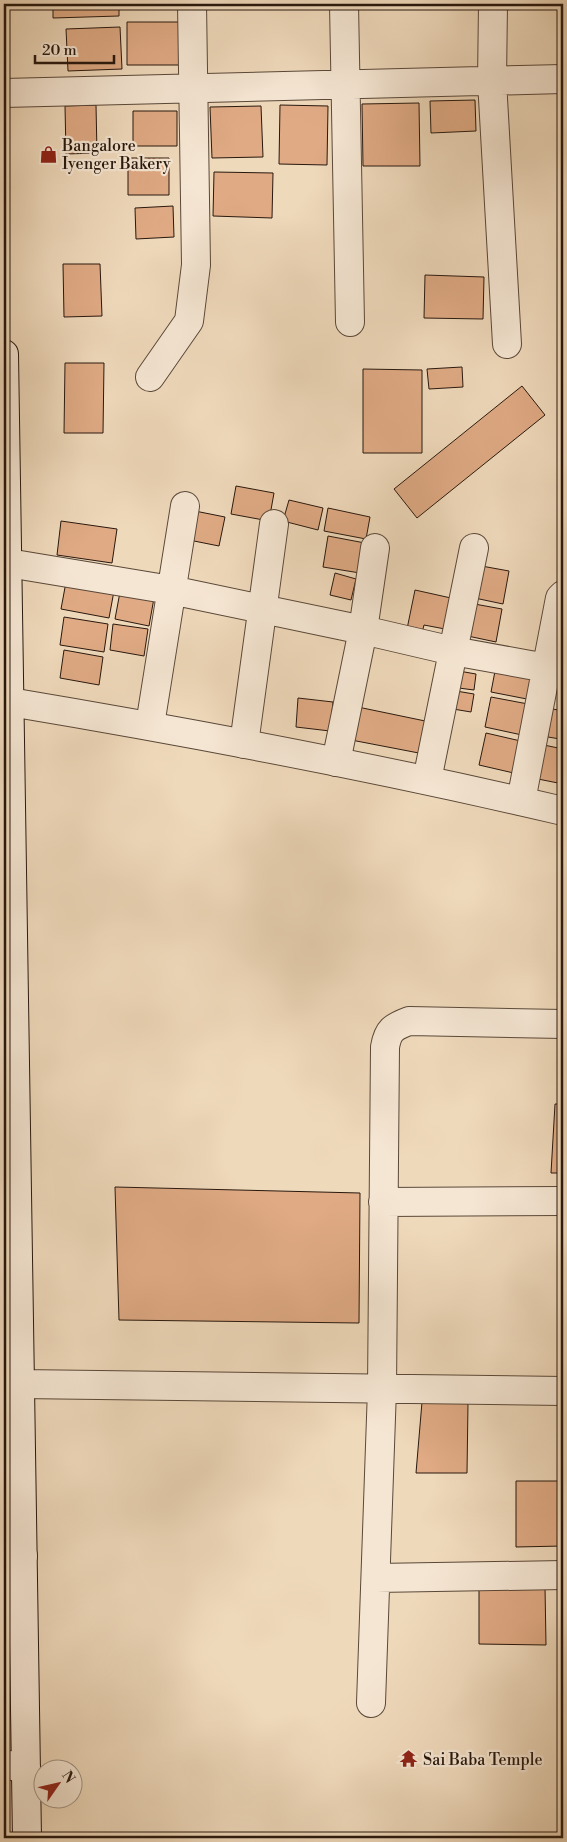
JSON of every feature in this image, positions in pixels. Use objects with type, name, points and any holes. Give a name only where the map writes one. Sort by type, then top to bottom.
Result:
[{"type":"street","points":[[150,377],[189,321],[196,265],[192,4]]},
{"type":"street","points":[[344,4],[350,322]]},
{"type":"street","points":[[493,4],[492,81],[506,344]]},
{"type":"street","points":[[4,93],[563,79]]},
{"type":"street","points":[[4,354],[10,702],[8,881],[15,1767],[27,1838]]},
{"type":"street","points":[[150,725],[184,506]]},
{"type":"street","points":[[244,744],[274,524]]},
{"type":"street","points":[[336,762],[362,630],[375,548]]},
{"type":"street","points":[[427,780],[474,548]]},
{"type":"street","points":[[8,563],[171,590],[263,608],[453,651],[555,669]]},
{"type":"street","points":[[521,801],[555,669],[560,598],[563,595]]},
{"type":"street","points":[[10,702],[150,725],[427,780],[563,811]]},
{"type":"street","points":[[371,1703],[382,1389],[385,1047],[387,1035],[396,1026],[409,1021],[563,1024]]},
{"type":"street","points":[[383,1202],[563,1201]]},
{"type":"street","points":[[12,1383],[563,1391]]},
{"type":"street","points":[[376,1578],[563,1575]]},
{"type":"building","points":[[53,4],[119,4],[119,16],[53,18]]},
{"type":"building","points":[[127,22],[182,22],[182,65],[127,65]]},
{"type":"building","points":[[120,27],[122,69],[68,71],[66,29]]},
{"type":"building","points":[[475,100],[476,131],[431,133],[430,101]]},
{"type":"building","points":[[419,103],[420,166],[363,166],[362,104]]},
{"type":"building","points":[[96,105],[97,153],[66,154],[65,106]]},
{"type":"building","points":[[280,105],[328,106],[327,165],[279,164]]},
{"type":"building","points":[[261,106],[263,157],[212,158],[210,107]]},
{"type":"building","points":[[133,111],[177,111],[177,146],[133,146]]},
{"type":"building","points":[[128,158],[169,158],[169,195],[128,195]]},
{"type":"building","points":[[214,172],[273,173],[272,218],[213,216]]},
{"type":"building","points":[[173,206],[174,237],[136,239],[135,208]]},
{"type":"building","points":[[63,264],[100,264],[102,316],[64,317]]},
{"type":"building","points":[[425,275],[484,277],[483,319],[424,318]]},
{"type":"building","points":[[65,363],[104,363],[103,433],[64,433]]},
{"type":"building","points":[[462,367],[463,387],[429,389],[427,369]]},
{"type":"building","points":[[363,369],[422,370],[422,453],[363,453]]},
{"type":"building","points":[[522,386],[545,415],[417,518],[394,489]]},
{"type":"building","points":[[236,486],[274,493],[269,521],[231,514]]},
{"type":"building","points":[[289,500],[323,508],[318,530],[283,521]]},
{"type":"building","points":[[328,508],[370,517],[366,539],[324,531]]},
{"type":"building","points":[[190,510],[225,517],[219,546],[184,539]]},
{"type":"building","points":[[61,521],[117,529],[112,563],[57,555]]},
{"type":"building","points":[[328,536],[365,543],[360,573],[323,567]]},
{"type":"building","points":[[476,565],[509,571],[503,604],[470,597]]},
{"type":"building","points":[[335,573],[356,579],[351,600],[330,595]]},
{"type":"building","points":[[66,582],[114,591],[109,618],[61,609]]},
{"type":"building","points":[[415,590],[451,598],[445,629],[424,625],[422,633],[407,629]]},
{"type":"building","points":[[120,592],[154,598],[149,626],[115,619]]},
{"type":"building","points":[[469,603],[502,609],[496,642],[463,635]]},
{"type":"building","points":[[64,617],[108,624],[104,652],[60,645]]},
{"type":"building","points":[[113,624],[148,629],[144,656],[110,650]]},
{"type":"building","points":[[64,650],[103,657],[99,685],[60,678]]},
{"type":"building","points":[[496,666],[536,674],[532,700],[491,692]]},
{"type":"building","points":[[453,670],[476,674],[474,690],[451,687]]},
{"type":"building","points":[[450,690],[474,694],[471,712],[447,708]]},
{"type":"building","points":[[491,697],[528,704],[522,735],[485,727]]},
{"type":"building","points":[[298,698],[333,702],[330,731],[296,727]]},
{"type":"building","points":[[353,706],[430,722],[424,754],[346,739]]},
{"type":"building","points":[[548,708],[563,711],[560,739],[542,736]]},
{"type":"building","points":[[486,733],[525,742],[518,774],[479,765]]},
{"type":"building","points":[[539,744],[563,749],[563,784],[533,778]]},
{"type":"building","points":[[555,1104],[563,1104],[563,1173],[551,1173]]},
{"type":"building","points":[[115,1187],[360,1193],[359,1323],[119,1320]]},
{"type":"building","points":[[422,1402],[468,1403],[467,1473],[416,1473]]},
{"type":"building","points":[[516,1481],[563,1481],[563,1546],[516,1547]]},
{"type":"building","points":[[479,1586],[545,1587],[546,1645],[479,1644]]},
{"type":"place","name":"Bangalore Iyenger Bakery","points":[[48,154]]},
{"type":"place","name":"Sai Baba Temple","points":[[409,1759]]}]
